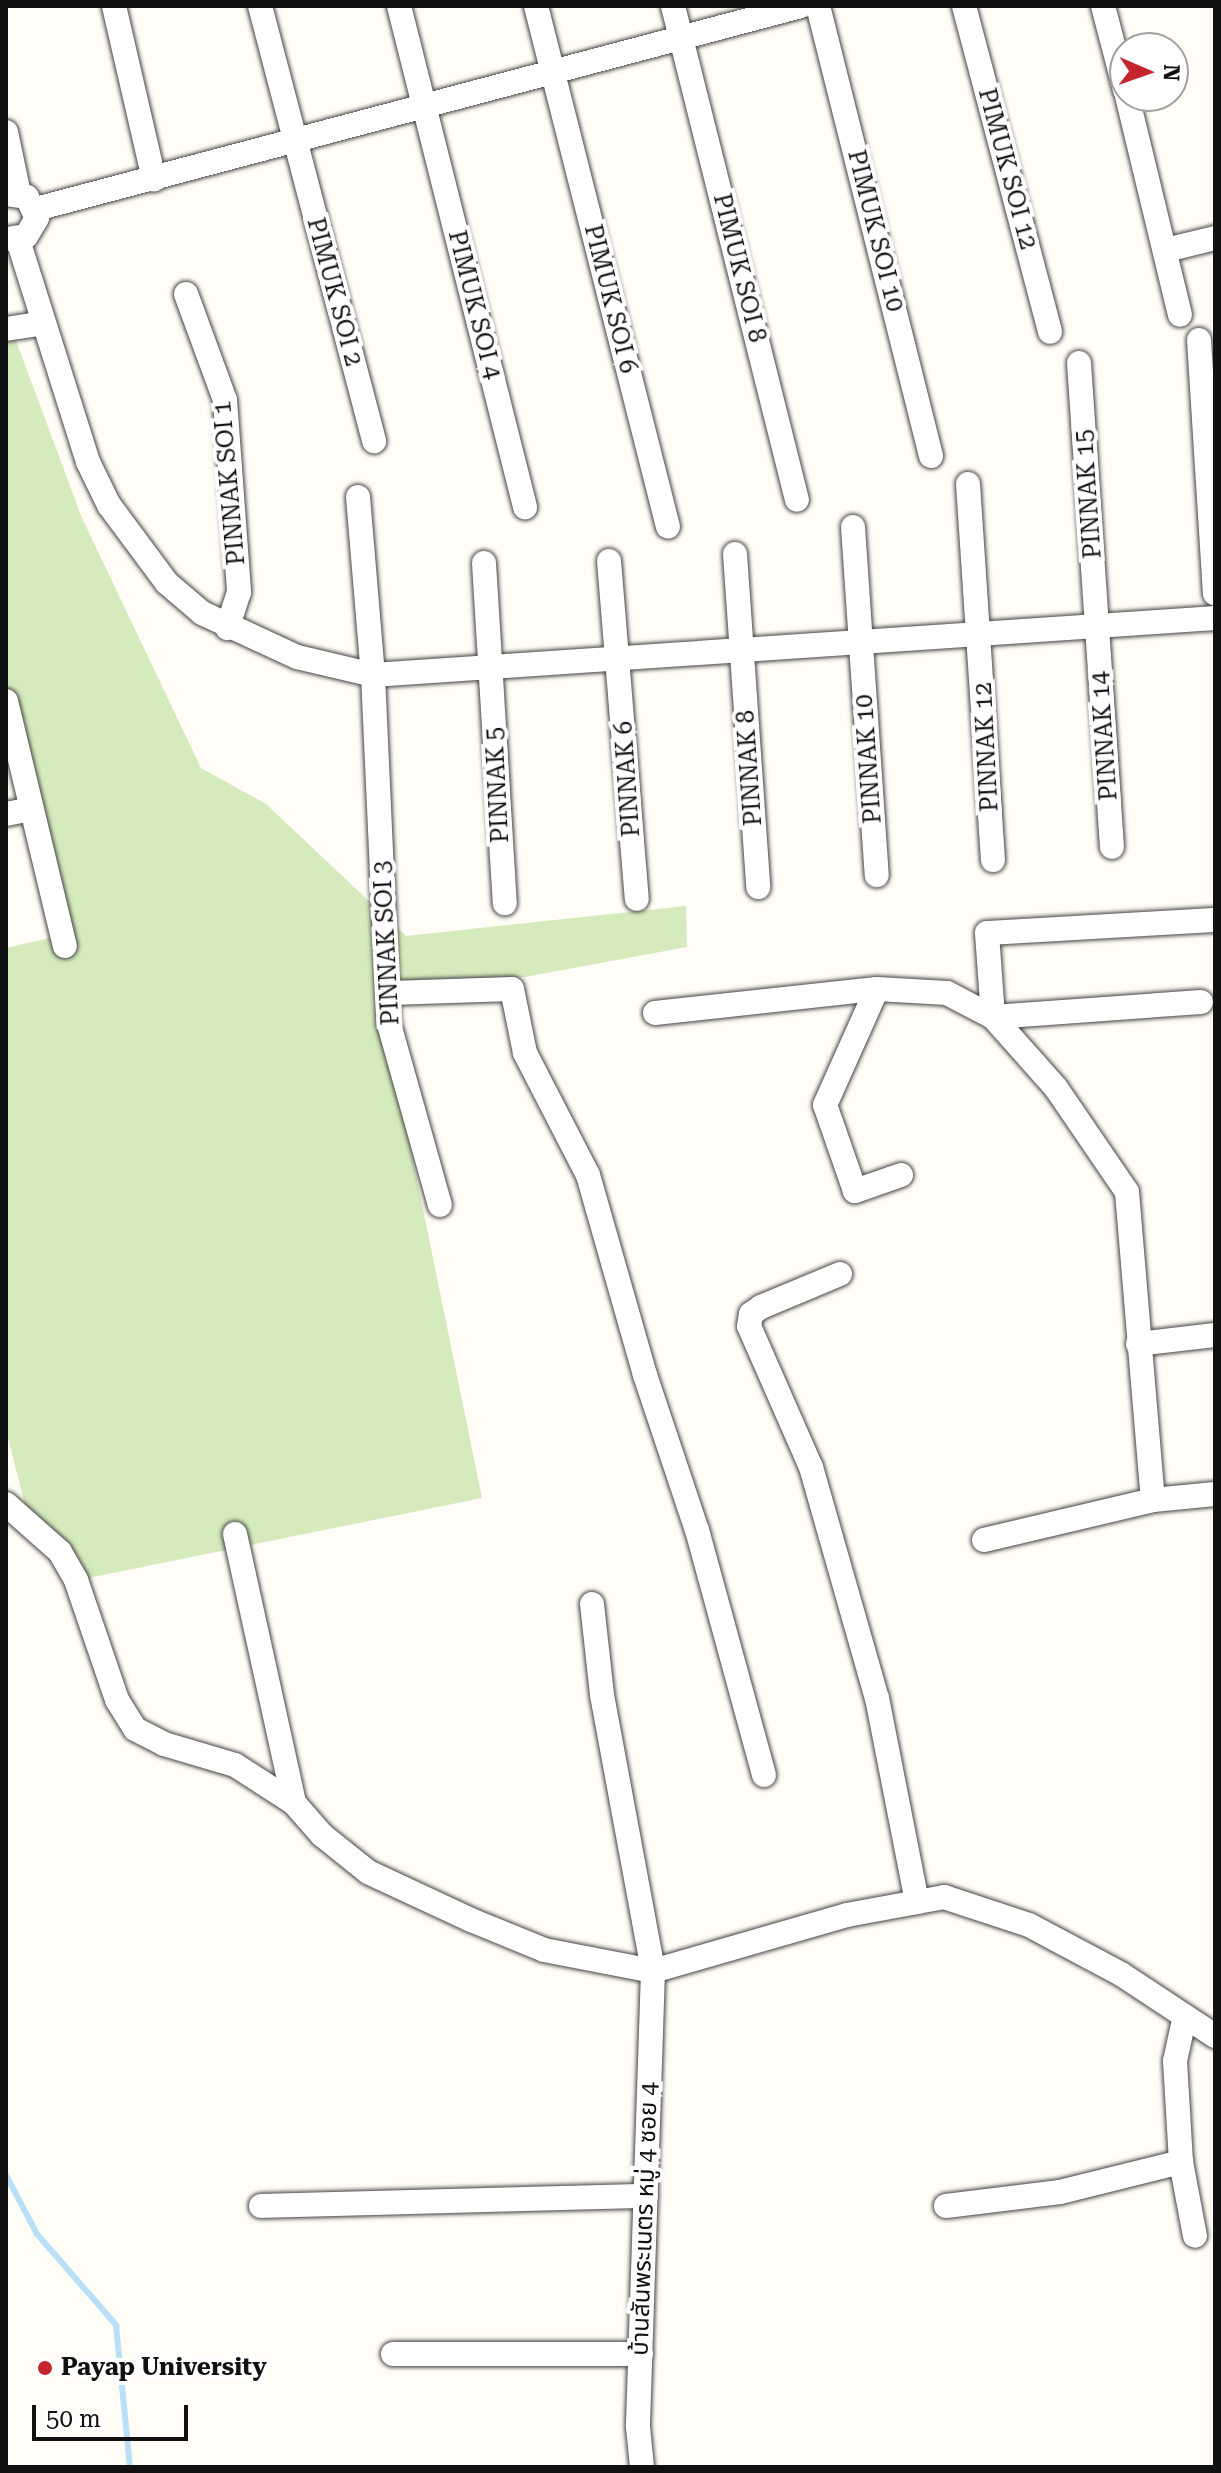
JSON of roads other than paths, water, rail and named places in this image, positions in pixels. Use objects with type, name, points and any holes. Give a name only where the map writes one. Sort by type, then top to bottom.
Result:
[{"type":"street","points":[[114,6],[154,179]]},
{"type":"street","name":"PIMUK SOI 2","points":[[260,6],[374,441]]},
{"type":"street","name":"PIMUK SOI 4","points":[[399,6],[525,507]]},
{"type":"street","name":"PIMUK SOI 6","points":[[536,6],[668,527]]},
{"type":"street","name":"PIMUK SOI 8","points":[[673,6],[797,500]]},
{"type":"street","points":[[20,199],[154,179],[294,143],[423,103],[801,6]]},
{"type":"street","name":"PIMUK SOI 10","points":[[818,6],[931,456]]},
{"type":"street","name":"PIMUK SOI 12","points":[[964,6],[1050,332]]},
{"type":"street","points":[[1103,6],[1110,32]]},
{"type":"street","points":[[1131,112],[1180,315]]},
{"type":"street","points":[[6,132],[20,199],[35,226],[12,239],[44,323],[88,462],[109,505],[167,583],[227,628],[297,657],[373,675],[1215,618]]},
{"type":"street","points":[[1166,250],[1215,238]]},
{"type":"street","name":"PINNAK SOI 1","points":[[186,294],[225,400],[239,592],[227,628]]},
{"type":"street","points":[[6,329],[44,323]]},
{"type":"street","points":[[1199,340],[1215,593]]},
{"type":"street","name":"PINNAK 15","points":[[1079,363],[1099,625]]},
{"type":"street","name":"PINNAK 12","points":[[968,484],[981,633],[993,860]]},
{"type":"street","name":"PINNAK SOI 3","points":[[358,497],[373,675],[390,993],[389,1024],[440,1205]]},
{"type":"street","name":"PINNAK 10","points":[[853,527],[877,875]]},
{"type":"street","name":"PINNAK 8","points":[[735,554],[758,887]]},
{"type":"street","name":"PINNAK 6","points":[[609,561],[637,899]]},
{"type":"street","name":"PINNAK 5","points":[[484,563],[505,903]]},
{"type":"street","name":"PINNAK 14","points":[[1099,625],[1112,847]]},
{"type":"street","points":[[6,701],[65,946]]},
{"type":"street","points":[[6,814],[32,809]]},
{"type":"street","points":[[993,1017],[987,933],[1215,920]]},
{"type":"street","points":[[390,993],[512,989],[525,1053],[588,1175],[645,1375],[697,1530],[764,1775]]},
{"type":"street","points":[[877,989],[849,1045],[827,1114],[855,1191],[901,1175]]},
{"type":"street","points":[[655,1013],[877,989],[947,993],[993,1017],[1056,1088],[1127,1192],[1153,1500]]},
{"type":"street","points":[[993,1017],[1201,1002]]},
{"type":"street","points":[[840,1274],[761,1307],[751,1314],[749,1326],[811,1467],[877,1698],[917,1902]]},
{"type":"street","points":[[1138,1344],[1215,1335]]},
{"type":"street","points":[[984,1540],[1153,1500],[1215,1494]]},
{"type":"street","points":[[6,1504],[60,1552],[76,1580],[117,1700],[135,1729],[164,1744],[235,1765],[294,1803],[322,1835],[368,1872],[544,1950],[653,1971],[847,1915],[944,1897],[1029,1925],[1121,1974],[1184,2020],[1215,2036]]},
{"type":"street","points":[[235,1534],[294,1803]]},
{"type":"street","name":"บ้านสันพระเนตร หมู่ 4 ซอย 4","points":[[592,1604],[605,1710],[653,1971],[638,2427],[642,2467]]},
{"type":"street","points":[[1184,2020],[1175,2061],[1181,2162],[1195,2236]]},
{"type":"street","points":[[946,2206],[1060,2192],[1181,2162]]},
{"type":"street","points":[[261,2206],[646,2196]]},
{"type":"street","points":[[393,2354],[641,2354]]},
{"type":"waterway","points":[[6,2175],[37,2234],[116,2325],[130,2467]]},
{"type":"place","name":"Payap University","points":[[45,2368]]}]
